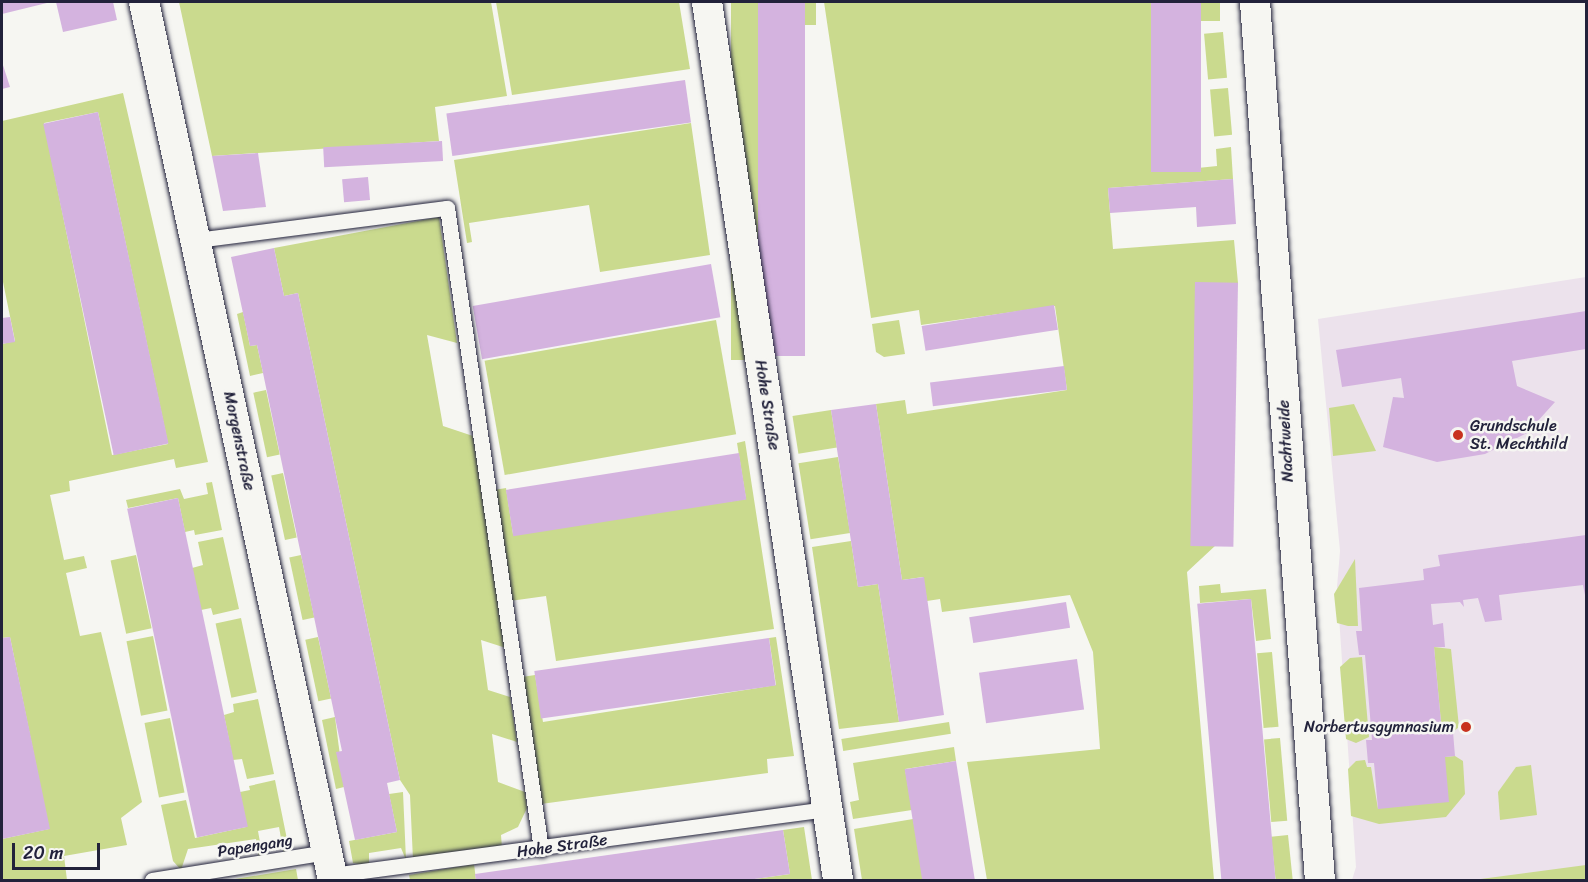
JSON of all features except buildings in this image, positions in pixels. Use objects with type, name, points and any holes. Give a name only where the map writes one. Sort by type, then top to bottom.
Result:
[{"type":"street","name":"Morgenstraße","points":[[144,2],[331,869]]},
{"type":"street","name":"Hohe Straße","points":[[707,2],[838,880]]},
{"type":"street","name":"Nachtweide","points":[[1255,2],[1320,880]]},
{"type":"lane","points":[[195,240],[447,208],[541,849]]},
{"type":"lane","name":"Hohe Straße","points":[[331,869],[541,849],[828,810]]},
{"type":"lane","name":"Papengang","points":[[152,880],[331,869]]},
{"type":"shaded area","name":"Norbertusgymnasium","points":[[1586,277],[1586,880],[1352,880],[1356,867],[1337,587],[1340,551],[1318,319]]},
{"type":"green space","points":[[179,2],[491,2],[507,96],[435,107],[439,141],[212,156]]},
{"type":"green space","points":[[496,2],[679,2],[690,69],[512,95]]},
{"type":"green space","points":[[731,2],[758,2],[758,360],[731,360]]},
{"type":"green space","points":[[805,2],[816,2],[816,25],[805,25]]},
{"type":"green space","points":[[824,2],[1151,2],[1169,171],[1217,166],[1216,149],[1231,147],[1233,179],[1108,188],[1113,249],[1234,240],[1238,283],[1195,283],[1216,545],[1187,572],[1214,880],[987,880],[967,762],[1100,749],[1093,652],[1070,595],[942,612],[940,599],[927,601],[923,577],[902,580],[876,404],[905,400],[907,414],[1067,390],[1055,306],[921,325],[919,310],[871,318]]},
{"type":"green space","points":[[1201,2],[1220,2],[1220,21],[1201,21]]},
{"type":"green space","points":[[1223,32],[1227,78],[1208,79],[1204,34]]},
{"type":"green space","points":[[1228,88],[1232,135],[1214,136],[1210,90]]},
{"type":"green space","points":[[123,93],[208,462],[176,468],[174,459],[69,481],[70,491],[50,495],[64,560],[84,556],[87,568],[66,573],[80,636],[101,632],[142,802],[121,818],[127,845],[64,856],[67,880],[2,880],[2,839],[49,829],[10,637],[2,638],[2,344],[15,341],[2,277],[2,121]],"holes":[[[98,112],[168,444],[112,455],[44,123]]]},
{"type":"green space","points":[[691,123],[710,255],[600,272],[589,205],[469,223],[472,242],[467,243],[454,160]]},
{"type":"green space","points":[[439,217],[457,343],[427,335],[443,426],[473,436],[506,648],[481,640],[488,690],[510,697],[517,742],[492,734],[498,782],[525,792],[527,808],[518,827],[501,835],[502,848],[413,860],[410,795],[400,780],[298,293],[284,296],[274,248]]},
{"type":"green space","points":[[243,312],[250,346],[257,345],[263,373],[250,376],[237,314]]},
{"type":"green space","points":[[716,320],[736,434],[505,475],[485,361]]},
{"type":"green space","points":[[899,320],[905,354],[884,357],[876,352],[872,324]]},
{"type":"green space","points":[[266,390],[280,455],[267,457],[253,393]]},
{"type":"green space","points":[[1354,404],[1376,451],[1333,456],[1329,408]]},
{"type":"green space","points":[[831,410],[837,448],[798,454],[792,416]]},
{"type":"green space","points":[[745,441],[774,629],[556,661],[546,596],[510,601],[494,490],[506,488],[513,534],[746,499],[737,443]]},
{"type":"green space","points":[[838,457],[850,533],[811,539],[798,463]]},
{"type":"green space","points":[[283,473],[297,538],[285,540],[271,475]]},
{"type":"green space","points":[[212,482],[222,530],[195,535],[194,530],[185,532],[178,498],[128,508],[126,500],[180,489],[184,499],[208,494],[206,483]]},
{"type":"green space","points":[[223,537],[239,609],[213,615],[211,608],[201,610],[192,568],[203,565],[198,542]]},
{"type":"green space","points":[[851,541],[858,587],[878,584],[899,722],[839,729],[812,547]]},
{"type":"green space","points":[[136,555],[152,628],[126,634],[111,560]]},
{"type":"green space","points":[[301,555],[314,618],[303,620],[289,557]]},
{"type":"green space","points":[[1355,559],[1358,626],[1348,626],[1337,623],[1334,594]]},
{"type":"green space","points":[[1220,584],[1221,593],[1266,589],[1271,639],[1256,641],[1251,599],[1200,603],[1199,586]]},
{"type":"green space","points":[[241,618],[257,692],[231,698],[216,623]]},
{"type":"green space","points":[[153,636],[168,711],[141,716],[126,641]]},
{"type":"green space","points":[[318,637],[331,699],[318,701],[305,640]]},
{"type":"green space","points":[[776,637],[794,756],[767,759],[768,773],[541,804],[522,677],[535,675],[543,722],[776,685],[769,638]]},
{"type":"green space","points":[[1434,647],[1451,649],[1459,727],[1453,732],[1442,733]]},
{"type":"green space","points":[[1272,652],[1279,727],[1264,728],[1257,653]]},
{"type":"green space","points":[[1362,657],[1369,737],[1356,743],[1346,739],[1340,667],[1350,658]]},
{"type":"green space","points":[[258,699],[274,774],[247,779],[242,759],[233,760],[224,715],[234,712],[233,704]]},
{"type":"green space","points":[[335,717],[344,787],[336,789],[322,720]]},
{"type":"green space","points":[[170,718],[185,793],[159,798],[144,723]]},
{"type":"green space","points":[[949,722],[951,734],[843,751],[841,739]]},
{"type":"green space","points":[[1280,738],[1287,821],[1271,822],[1264,739]]},
{"type":"green space","points":[[954,747],[956,761],[905,769],[912,810],[853,819],[850,802],[859,800],[853,763]]},
{"type":"green space","points":[[1455,756],[1463,761],[1465,794],[1446,817],[1379,824],[1351,816],[1348,769],[1356,761],[1365,760],[1367,767],[1371,767],[1378,809],[1445,757]]},
{"type":"green space","points":[[1531,765],[1537,815],[1500,820],[1498,792],[1516,767]]},
{"type":"green space","points":[[275,780],[290,854],[284,855],[279,827],[258,831],[263,859],[259,859],[256,839],[188,849],[181,870],[173,861],[161,805],[186,800],[195,838],[246,827],[240,792],[250,790],[249,786]]},
{"type":"green space","points":[[403,792],[406,860],[401,848],[369,853],[369,866],[353,863],[349,841],[397,832],[389,794]]},
{"type":"green space","points":[[913,819],[924,880],[862,880],[854,829]]},
{"type":"green space","points":[[804,827],[812,880],[747,880],[790,874],[783,830]]},
{"type":"green space","points":[[1288,835],[1293,880],[1276,880],[1271,837]]},
{"type":"green space","points":[[474,864],[476,880],[410,880],[409,875]]},
{"type":"green space","points":[[1586,865],[1586,880],[1473,880]]},
{"type":"green space","points":[[296,869],[298,880],[229,880]]},
{"type":"place","name":"Grundschule St. Mechthild","points":[[1458,435]]},
{"type":"place","name":"Norbertusgymnasium","points":[[1466,727]]}]
